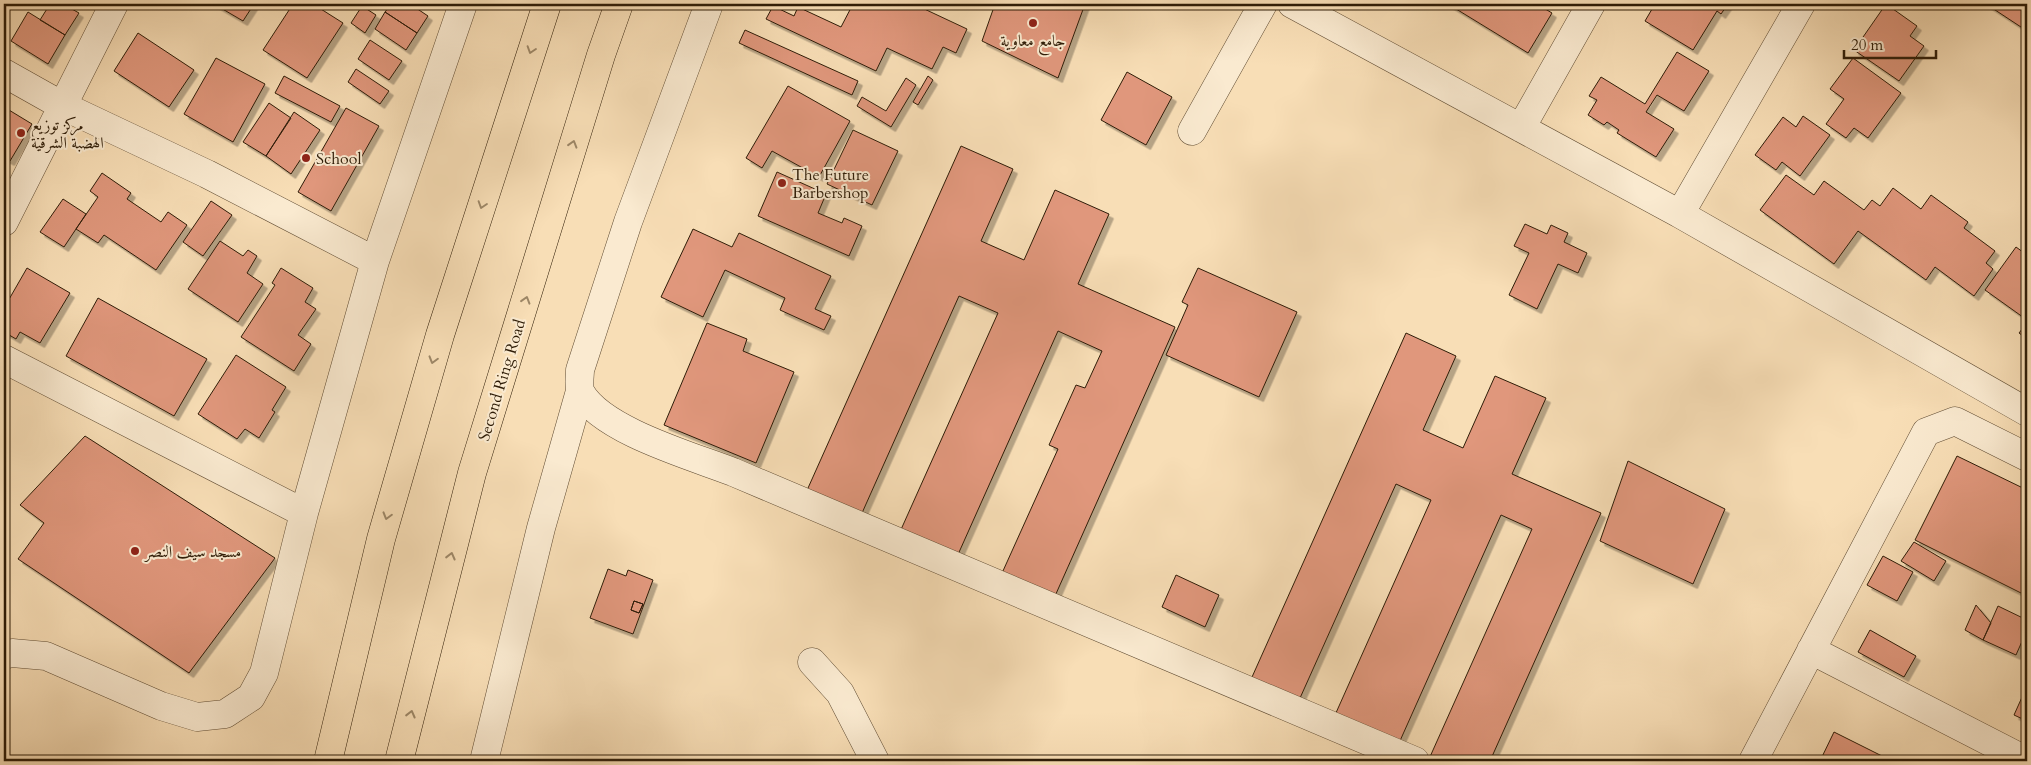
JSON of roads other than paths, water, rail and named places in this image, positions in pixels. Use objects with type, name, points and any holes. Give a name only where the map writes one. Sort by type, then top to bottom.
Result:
[{"type":"highway","points":[[328,761],[381,538],[440,335],[547,4]]},
{"type":"highway","name":"Second Ring Road","points":[[399,761],[472,473],[601,55],[619,4]]},
{"type":"street","points":[[4,222],[114,4]]},
{"type":"street","points":[[4,655],[12,653],[46,656],[161,706],[197,718],[225,714],[251,697],[264,673],[304,513],[375,261],[464,4]]},
{"type":"street","points":[[484,761],[541,528],[580,391],[580,370],[628,222],[709,4]]},
{"type":"street","points":[[1192,131],[1263,4]]},
{"type":"street","points":[[1292,4],[1680,214],[2027,412]]},
{"type":"street","points":[[1521,128],[1591,4]]},
{"type":"street","points":[[1680,214],[1801,4]]},
{"type":"street","points":[[4,73],[62,105],[207,174],[375,261]]},
{"type":"street","points":[[4,359],[304,513]]},
{"type":"street","points":[[580,391],[594,408],[610,421],[640,435],[734,472],[1414,761]]},
{"type":"street","points":[[1753,761],[1926,432],[1955,421],[2027,457]]},
{"type":"street","points":[[1811,650],[2015,758]]},
{"type":"street","points":[[812,662],[840,693],[875,761]]},
{"type":"place","name":"جامع معاوية","points":[[1033,23]]},
{"type":"place","name":"مركز توزيع الهضبة الشرقية","points":[[21,133]]},
{"type":"place","name":"School","points":[[306,158]]},
{"type":"place","name":"The Future Barbershop","points":[[782,183]]},
{"type":"place","name":"مسجد سيف النصر","points":[[135,551]]}]
